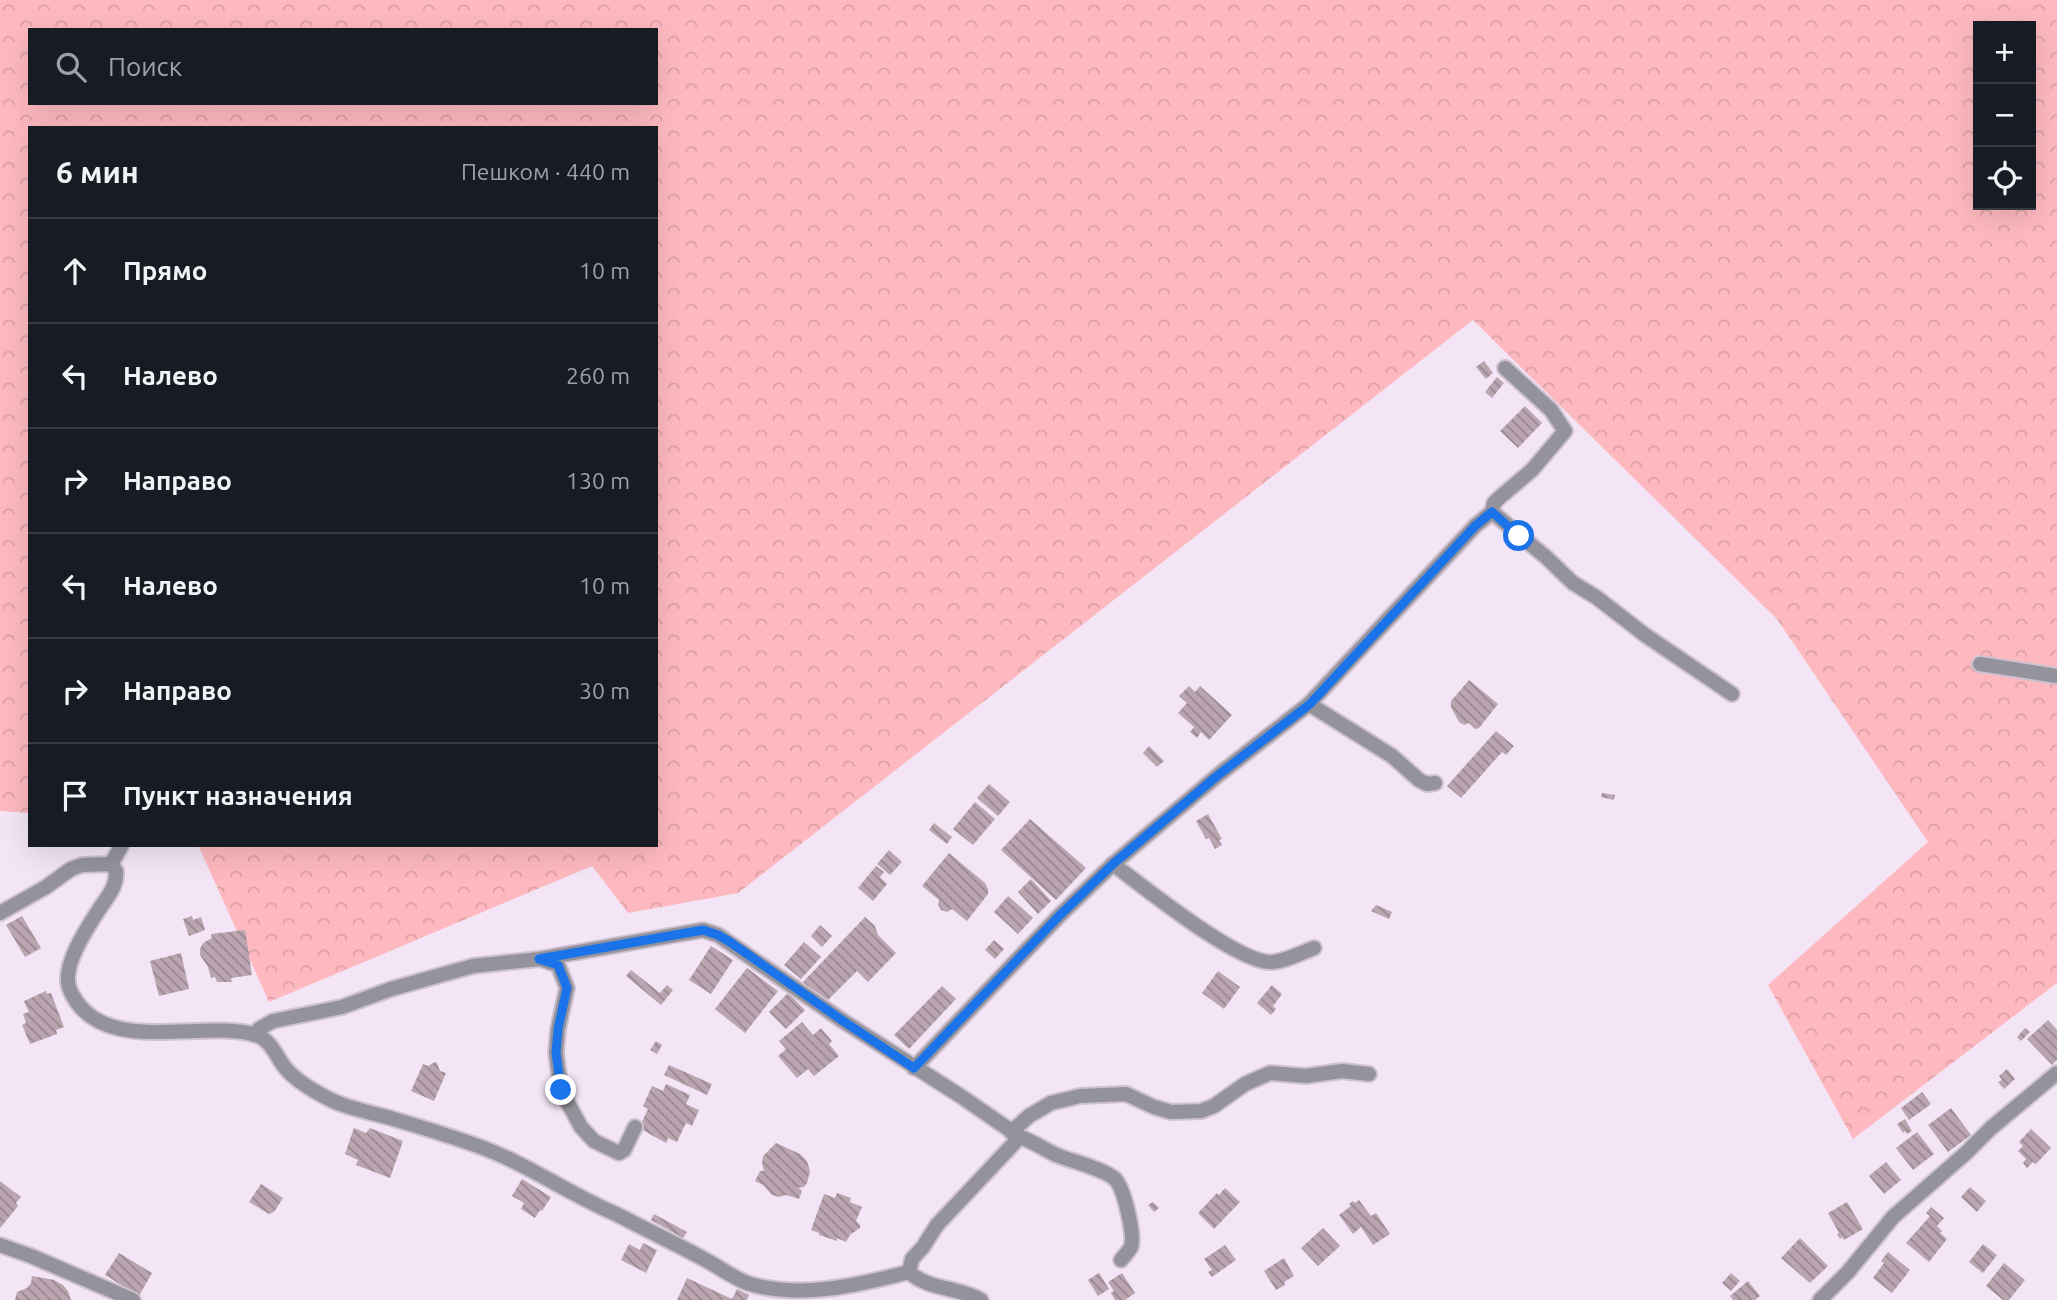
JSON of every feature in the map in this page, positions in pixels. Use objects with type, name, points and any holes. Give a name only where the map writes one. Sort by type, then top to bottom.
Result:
[{"type":"street","points":[[914,1068],[1059,916],[1113,864],[1217,776],[1310,704],[1465,536],[1492,512],[1494,503],[1532,470],[1565,430],[1551,410],[1505,368]]},
{"type":"street","points":[[1492,512],[1573,583],[1732,694]]},
{"type":"street","points":[[1980,664],[2057,676]]},
{"type":"street","points":[[1310,704],[1392,757],[1419,780],[1427,784],[1435,783]]},
{"type":"street","points":[[111,864],[121,847]]},
{"type":"street","points":[[0,913],[46,887],[71,869],[82,865],[111,864]]},
{"type":"street","points":[[111,864],[116,871],[115,887],[99,909],[68,967],[69,988],[81,1008],[106,1024],[138,1033],[221,1031],[255,1035],[266,1041],[287,1070],[304,1085],[333,1101],[480,1146],[746,1283],[770,1288],[815,1289],[870,1282],[909,1272],[925,1282],[979,1298]]},
{"type":"street","points":[[1113,864],[1210,935],[1258,961],[1272,962],[1314,948]]},
{"type":"street","points":[[255,1035],[259,1028],[273,1021],[342,1007],[391,989],[473,965],[539,959],[703,930],[718,935],[751,956],[843,1021],[1015,1134],[1054,1154],[1115,1179],[1122,1192],[1131,1233],[1131,1247],[1121,1260]]},
{"type":"street","points":[[539,959],[558,965],[566,983],[567,994],[558,1029],[556,1053],[561,1090],[581,1127],[594,1141],[619,1153],[624,1150],[635,1127]]},
{"type":"street","points":[[909,1272],[912,1259],[937,1225],[1029,1116],[1051,1102],[1080,1096],[1126,1094],[1171,1112],[1201,1111],[1214,1107],[1245,1084],[1270,1073],[1306,1076],[1342,1071],[1369,1074]]},
{"type":"street","points":[[1821,1300],[1893,1217],[2057,1073]]},
{"type":"street","points":[[0,1245],[133,1300]]},
{"type":"green space","points":[[0,0],[2057,0],[2057,983],[1853,1139],[1768,985],[1928,842],[1777,619],[1473,320],[738,893],[628,913],[592,866],[269,1002],[199,847],[658,847],[658,126],[28,126],[28,813],[0,811]]},
{"type":"building","points":[[1484,361],[1493,373],[1486,379],[1476,367]]},
{"type":"building","points":[[1497,377],[1504,383],[1492,398],[1485,392]]},
{"type":"building","points":[[1525,406],[1542,423],[1518,448],[1500,431]]},
{"type":"building","points":[[1469,680],[1498,704],[1479,728],[1475,729],[1469,723],[1464,725],[1459,722],[1451,707],[1451,701]]},
{"type":"building","points":[[1189,686],[1195,692],[1200,686],[1232,715],[1209,740],[1201,732],[1197,738],[1190,732],[1194,727],[1178,713],[1187,703],[1179,696]]},
{"type":"building","points":[[1496,731],[1514,746],[1506,755],[1502,752],[1461,798],[1447,786]]},
{"type":"building","points":[[1149,746],[1164,761],[1157,767],[1143,753]]},
{"type":"building","points":[[989,784],[1010,802],[998,816],[977,798]]},
{"type":"building","points":[[1602,793],[1615,795],[1614,800],[1601,797]]},
{"type":"building","points":[[975,802],[995,819],[973,845],[953,829]]},
{"type":"building","points":[[1208,814],[1222,839],[1219,840],[1222,845],[1215,849],[1196,821]]},
{"type":"building","points":[[1030,819],[1086,868],[1056,900],[1001,850]]},
{"type":"building","points":[[934,823],[952,837],[947,844],[929,830]]},
{"type":"building","points":[[889,850],[902,862],[890,875],[877,864]]},
{"type":"building","points":[[949,853],[985,883],[988,889],[988,894],[967,921],[952,909],[947,912],[941,910],[939,900],[922,886]]},
{"type":"building","points":[[876,866],[884,872],[880,877],[887,884],[873,901],[858,888]]},
{"type":"building","points":[[1031,879],[1051,901],[1038,914],[1018,892]]},
{"type":"building","points":[[1008,896],[1033,918],[1018,934],[994,912]]},
{"type":"building","points":[[1376,905],[1392,912],[1389,919],[1371,911]]},
{"type":"building","points":[[22,916],[41,948],[25,957],[6,925]]},
{"type":"building","points":[[192,916],[193,920],[201,917],[205,930],[189,936],[183,919]]},
{"type":"building","points":[[865,917],[896,953],[868,982],[857,971],[825,1003],[803,982]]},
{"type":"building","points":[[820,925],[832,936],[822,947],[811,936]]},
{"type":"building","points":[[245,930],[252,975],[231,978],[232,982],[217,982],[215,977],[211,978],[200,955],[203,943],[212,938],[211,934]]},
{"type":"building","points":[[994,940],[1004,949],[995,959],[985,950]]},
{"type":"building","points":[[804,942],[821,957],[801,979],[784,965]]},
{"type":"building","points":[[711,946],[733,960],[711,994],[689,980]]},
{"type":"building","points":[[181,953],[189,989],[159,996],[150,961]]},
{"type":"building","points":[[747,968],[778,991],[745,1033],[715,1009]]},
{"type":"building","points":[[631,970],[660,993],[667,985],[673,990],[661,1005],[626,976]]},
{"type":"building","points":[[1218,971],[1240,987],[1224,1009],[1202,993]]},
{"type":"building","points":[[1272,985],[1282,994],[1273,1006],[1276,1009],[1271,1015],[1257,1003]]},
{"type":"building","points":[[942,986],[956,999],[909,1049],[894,1035]]},
{"type":"building","points":[[46,991],[47,994],[51,993],[64,1027],[56,1030],[57,1034],[30,1044],[22,1025],[26,1023],[23,1014],[29,1012],[24,1001]]},
{"type":"building","points":[[788,993],[805,1010],[786,1029],[769,1012]]},
{"type":"building","points":[[2048,1020],[2057,1030],[2057,1060],[2052,1065],[2027,1039]]},
{"type":"building","points":[[802,1022],[813,1035],[821,1028],[832,1041],[829,1044],[839,1056],[814,1076],[808,1069],[797,1078],[778,1056],[786,1049],[779,1041]]},
{"type":"building","points":[[2025,1028],[2030,1032],[2021,1041],[2017,1037]]},
{"type":"building","points":[[656,1041],[662,1045],[657,1054],[650,1050]]},
{"type":"building","points":[[435,1062],[440,1071],[446,1073],[434,1101],[411,1091],[423,1064],[428,1066]]},
{"type":"building","points":[[669,1065],[712,1084],[707,1095],[664,1075]]},
{"type":"building","points":[[2007,1069],[2015,1079],[2004,1089],[1998,1082],[2002,1080],[1999,1076]]},
{"type":"building","points":[[666,1084],[690,1095],[686,1104],[699,1110],[692,1126],[686,1123],[677,1142],[668,1138],[666,1143],[639,1128],[648,1109],[643,1106],[652,1086],[663,1091]]},
{"type":"building","points":[[1922,1092],[1931,1104],[1909,1120],[1901,1108]]},
{"type":"building","points":[[1951,1108],[1971,1135],[1948,1152],[1928,1125]]},
{"type":"building","points":[[1905,1119],[1912,1131],[1907,1134],[1905,1131],[1903,1133],[1897,1124]]},
{"type":"building","points":[[354,1128],[366,1133],[370,1128],[403,1141],[390,1178],[356,1165],[358,1160],[345,1154]]},
{"type":"building","points":[[2031,1129],[2051,1148],[2036,1164],[2033,1162],[2027,1168],[2023,1163],[2026,1159],[2018,1151],[2023,1146],[2019,1142]]},
{"type":"building","points":[[1917,1132],[1934,1154],[1913,1170],[1896,1148]]},
{"type":"building","points":[[776,1143],[800,1154],[807,1161],[810,1171],[807,1183],[798,1188],[802,1191],[799,1199],[772,1195],[755,1181],[760,1171],[764,1171],[763,1156]]},
{"type":"building","points":[[1886,1162],[1901,1180],[1884,1194],[1869,1176]]},
{"type":"building","points":[[522,1179],[551,1197],[535,1218],[521,1209],[524,1203],[512,1196]]},
{"type":"building","points":[[0,1181],[21,1197],[16,1203],[18,1206],[0,1228]]},
{"type":"building","points":[[261,1184],[283,1198],[274,1212],[269,1214],[249,1202]]},
{"type":"building","points":[[1970,1187],[1986,1201],[1977,1212],[1961,1197]]},
{"type":"building","points":[[1225,1188],[1240,1202],[1214,1229],[1198,1213]]},
{"type":"building","points":[[837,1193],[851,1198],[850,1202],[862,1207],[856,1221],[860,1228],[850,1235],[846,1242],[819,1235],[811,1230],[824,1194],[835,1198]]},
{"type":"building","points":[[1359,1200],[1371,1216],[1376,1213],[1390,1234],[1373,1245],[1361,1227],[1353,1234],[1339,1215],[1351,1206],[1349,1204],[1353,1201],[1355,1203]]},
{"type":"building","points":[[1153,1202],[1159,1208],[1154,1212],[1148,1205]]},
{"type":"building","points":[[1847,1202],[1863,1229],[1844,1240],[1837,1234],[1839,1233],[1828,1213]]},
{"type":"building","points":[[1931,1207],[1944,1218],[1937,1226],[1947,1239],[1929,1262],[1906,1243],[1930,1216],[1926,1213]]},
{"type":"building","points":[[654,1214],[687,1232],[683,1238],[651,1220]]},
{"type":"building","points":[[1323,1228],[1340,1246],[1318,1266],[1301,1248]]},
{"type":"building","points":[[1800,1238],[1828,1266],[1810,1283],[1781,1258]]},
{"type":"building","points":[[643,1243],[657,1250],[646,1273],[621,1260],[629,1244],[640,1250]]},
{"type":"building","points":[[1983,1244],[1997,1255],[1983,1273],[1969,1262]]},
{"type":"building","points":[[1225,1245],[1236,1260],[1212,1277],[1208,1272],[1212,1270],[1204,1259]]},
{"type":"building","points":[[1888,1252],[1910,1270],[1892,1293],[1873,1278]]},
{"type":"building","points":[[119,1253],[152,1273],[139,1296],[105,1275]]},
{"type":"building","points":[[1284,1258],[1294,1276],[1276,1290],[1264,1271]]},
{"type":"building","points":[[2004,1263],[2025,1280],[2009,1300],[2003,1300],[1986,1286]]},
{"type":"building","points":[[1099,1273],[1109,1289],[1098,1296],[1088,1280]]},
{"type":"building","points":[[1122,1273],[1135,1293],[1125,1300],[1115,1300],[1111,1293],[1114,1291],[1108,1282]]},
{"type":"building","points":[[1731,1273],[1740,1281],[1731,1291],[1722,1283]]},
{"type":"building","points":[[32,1276],[54,1280],[63,1285],[71,1300],[15,1300],[17,1292],[31,1283]]},
{"type":"building","points":[[687,1278],[732,1299],[737,1289],[749,1295],[747,1300],[677,1300]]},
{"type":"building","points":[[1748,1281],[1760,1296],[1755,1300],[1733,1300],[1730,1296]]},
{"type":"route","points":[[561,1090],[556,1053],[567,988],[558,965],[539,959],[703,930],[730,942],[914,1068],[1059,916],[1113,864],[1165,818],[1310,704],[1475,526],[1492,512],[1519,536]]}]
